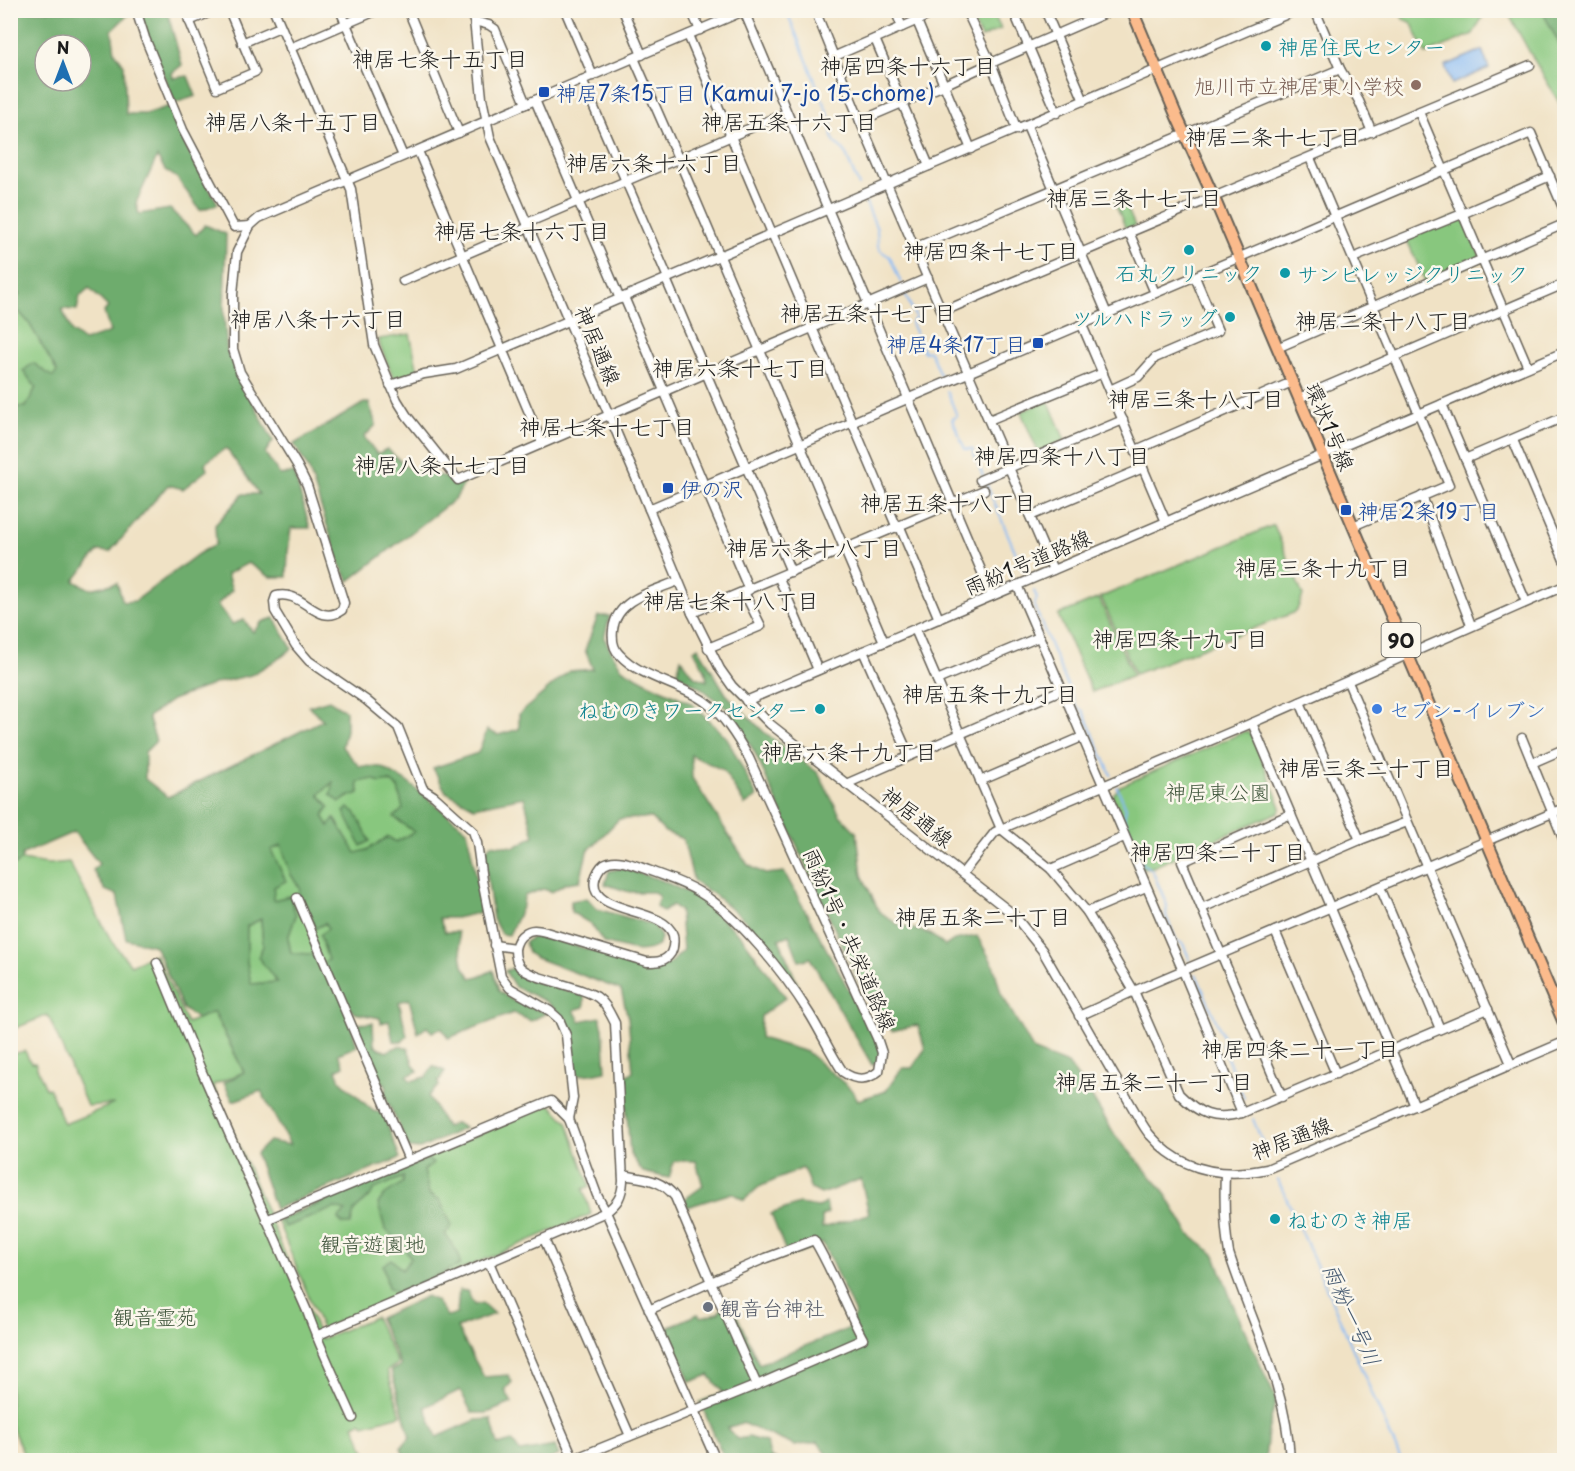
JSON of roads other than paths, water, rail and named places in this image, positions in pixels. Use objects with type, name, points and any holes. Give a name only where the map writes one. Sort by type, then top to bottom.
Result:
[{"type":"main road","name":"環状1号線","points":[[1132,10],[1564,1023]]},
{"type":"street","points":[[136,10],[145,38],[183,130],[204,170],[234,226],[250,226]]},
{"type":"street","points":[[185,10],[217,88],[255,72],[229,10]]},
{"type":"street","points":[[189,21],[216,10]]},
{"type":"street","points":[[274,10],[351,189],[374,345],[390,385],[406,416],[458,480],[928,278]]},
{"type":"street","points":[[340,10],[403,156]]},
{"type":"street","points":[[290,48],[378,10]]},
{"type":"street","points":[[408,10],[459,133]]},
{"type":"street","name":"神居通線","points":[[473,10],[482,98],[490,137],[692,614],[720,669],[732,686],[770,724],[1013,914],[1042,950],[1151,1136],[1185,1163],[1206,1171],[1225,1173],[1256,1171],[1276,1166],[1564,1042]]},
{"type":"street","points":[[565,10],[593,75]]},
{"type":"street","points":[[623,10],[638,56],[678,158],[884,642]]},
{"type":"street","points":[[691,10],[700,30]]},
{"type":"street","points":[[815,10],[860,121],[1053,570]]},
{"type":"street","points":[[895,10],[902,27]]},
{"type":"street","points":[[833,57],[917,21],[928,13],[941,10]]},
{"type":"street","points":[[966,10],[991,63],[1017,130]]},
{"type":"street","points":[[1013,10],[1056,113]]},
{"type":"street","points":[[1045,10],[1084,101]]},
{"type":"street","points":[[860,121],[1113,10]]},
{"type":"street","points":[[390,385],[424,374],[456,369],[1297,10]]},
{"type":"street","points":[[1315,10],[1340,69],[1359,101],[1372,132]]},
{"type":"street","points":[[569,1119],[573,1098],[566,1035],[559,1019],[550,1011],[510,988],[501,976],[473,831],[423,789],[398,727],[366,700],[309,661],[296,646],[275,611],[276,596],[284,594],[293,596],[321,614],[336,615],[342,610],[344,603],[307,485],[240,372],[233,349],[237,252],[250,226],[259,218],[700,30],[733,13],[745,11],[992,596]]},
{"type":"street","points":[[474,21],[495,29],[578,201],[664,391],[747,591],[760,626],[708,648]]},
{"type":"street","points":[[917,21],[971,149]]},
{"type":"street","points":[[242,42],[280,27]]},
{"type":"street","points":[[688,35],[852,423],[939,619]]},
{"type":"street","points":[[875,39],[929,166]]},
{"type":"street","points":[[942,312],[1530,65]]},
{"type":"street","points":[[914,248],[1340,69]]},
{"type":"street","points":[[582,80],[791,572]]},
{"type":"street","points":[[403,281],[578,201],[786,112]]},
{"type":"street","points":[[1419,112],[1528,367]]},
{"type":"street","points":[[1027,126],[1107,314]]},
{"type":"street","points":[[649,509],[1531,133],[1564,210]]},
{"type":"street","points":[[418,151],[542,443]]},
{"type":"street","points":[[1310,158],[1449,485],[1353,526]]},
{"type":"street","points":[[1353,258],[1550,176]]},
{"type":"street","points":[[1277,348],[1564,224]]},
{"type":"street","points":[[1129,232],[1155,293]]},
{"type":"street","points":[[1110,390],[1138,377],[1155,358],[1218,331],[1195,277]]},
{"type":"street","points":[[1299,398],[1564,284]]},
{"type":"street","points":[[1082,325],[1166,522]]},
{"type":"street","name":"雨紛1号道路線","points":[[746,701],[1564,352]]},
{"type":"street","points":[[989,420],[1103,373]]},
{"type":"street","points":[[1136,450],[1292,382]]},
{"type":"street","points":[[1442,404],[1526,602]]},
{"type":"street","points":[[980,480],[1123,420]]},
{"type":"street","points":[[1465,459],[1563,421]]},
{"type":"street","points":[[1513,440],[1564,560]]},
{"type":"street","points":[[1030,516],[1143,468]]},
{"type":"street","points":[[692,614],[984,490]]},
{"type":"street","points":[[1422,496],[1471,626]]},
{"type":"street","points":[[779,578],[818,670]]},
{"type":"street","name":"雨紛1号・共栄道路線","points":[[515,948],[523,934],[533,929],[647,962],[660,962],[668,957],[673,949],[674,938],[664,922],[611,904],[598,896],[594,886],[595,876],[603,865],[612,861],[628,863],[683,884],[720,906],[772,962],[808,1012],[843,1072],[852,1078],[864,1078],[872,1077],[879,1071],[882,1053],[877,1038],[737,736],[704,701],[631,665],[618,654],[613,643],[614,624],[623,607],[633,600],[678,581]]},
{"type":"street","points":[[1017,585],[1242,1113]]},
{"type":"street","points":[[962,874],[995,832],[1000,829],[1348,682],[1564,586]]},
{"type":"street","points":[[915,629],[1000,829],[1051,869],[1087,912],[1134,991],[1179,1094],[1191,1106],[1203,1113],[1228,1117],[1242,1113],[1488,1009]]},
{"type":"street","points":[[937,680],[1039,637]]},
{"type":"street","points":[[863,651],[909,755]]},
{"type":"street","points":[[1348,682],[1511,1064]]},
{"type":"street","points":[[846,784],[1062,690]]},
{"type":"street","points":[[1300,702],[1360,840]]},
{"type":"street","points":[[1252,723],[1415,1106]]},
{"type":"street","points":[[980,780],[1082,737]]},
{"type":"street","points":[[1522,738],[1564,841]]},
{"type":"street","points":[[1532,763],[1564,749]]},
{"type":"street","points":[[1079,1016],[1564,808]]},
{"type":"street","points":[[1282,1096],[1182,862],[1291,814]]},
{"type":"street","points":[[1202,908],[1407,822]]},
{"type":"street","points":[[1051,869],[1124,837]]},
{"type":"street","points":[[1087,912],[1146,887]]},
{"type":"street","points":[[1380,887],[1440,1029]]},
{"type":"street","points":[[297,898],[409,1160]]},
{"type":"street","points":[[1275,931],[1336,1074]]},
{"type":"street","points":[[316,1336],[606,1212],[616,1205],[622,1195],[623,1175],[615,1023],[600,998],[520,968],[516,960],[515,948],[494,945]]},
{"type":"street","points":[[157,963],[353,1418]]},
{"type":"street","points":[[266,1220],[551,1101],[569,1119],[597,1195],[716,1461]]},
{"type":"street","points":[[1225,1173],[1223,1208],[1229,1253],[1280,1393],[1290,1461]]},
{"type":"street","points":[[623,1175],[659,1183],[668,1188],[675,1197],[757,1385]]},
{"type":"street","points":[[544,1239],[630,1436]]},
{"type":"street","points":[[489,1262],[572,1460],[694,1412],[863,1339],[824,1255],[814,1240],[766,1258],[650,1310]]},
{"type":"water","points":[[1482,50],[1489,68],[1452,84],[1445,66]]},
{"type":"waterway","points":[[786,10],[831,121],[832,137],[836,144],[844,150],[859,186]]},
{"type":"waterway","points":[[866,203],[877,229],[878,246],[890,257],[901,283]]},
{"type":"waterway","points":[[905,294],[916,318],[911,323],[924,352],[930,351],[940,375]]},
{"type":"waterway","points":[[947,391],[957,416],[952,419],[965,449],[972,449],[983,476]]},
{"type":"waterway","points":[[985,481],[1023,570]]},
{"type":"waterway","points":[[1034,591],[1037,598],[1034,606],[1076,706],[1083,711],[1111,775]]},
{"type":"waterway","points":[[1117,787],[1126,808],[1124,818],[1143,864],[1152,870],[1167,905],[1166,916],[1176,940],[1183,944],[1190,960]]},
{"type":"waterway","points":[[1196,974],[1223,1037],[1222,1046],[1244,1098]]},
{"type":"waterway","points":[[1253,1119],[1263,1144]]},
{"type":"waterway","name":"雨粉一号川","points":[[1278,1180],[1401,1460]]},
{"type":"place","name":"神居住民センター","points":[[1266,46]]},
{"type":"place","name":"旭川市立神居東小学校","points":[[1416,85]]},
{"type":"place","name":"神居7条15丁目 (Kamui 7-jo 15-chome)","points":[[544,92]]},
{"type":"place","name":"石丸クリニック","points":[[1189,250]]},
{"type":"place","name":"サンビレッジクリニック","points":[[1285,273]]},
{"type":"place","name":"ツルハドラッグ","points":[[1230,317]]},
{"type":"place","name":"神居4条17丁目","points":[[1038,343]]},
{"type":"place","name":"伊の沢","points":[[668,488]]},
{"type":"place","name":"神居2条19丁目","points":[[1346,510]]},
{"type":"place","name":"ねむのきワークセンター","points":[[820,709]]},
{"type":"place","name":"セブン-イレブン","points":[[1377,709]]},
{"type":"place","name":"ねむのき神居","points":[[1275,1219]]},
{"type":"place","name":"観音台神社","points":[[708,1307]]},
{"type":"district","name":"神居七条十五丁目","points":[[440,57]]},
{"type":"district","name":"神居四条十六丁目","points":[[908,64]]},
{"type":"district","name":"神居八条十五丁目","points":[[293,120]]},
{"type":"district","name":"神居五条十六丁目","points":[[789,120]]},
{"type":"district","name":"神居二条十七丁目","points":[[1273,135]]},
{"type":"district","name":"神居六条十六丁目","points":[[654,161]]},
{"type":"district","name":"神居三条十七丁目","points":[[1134,196]]},
{"type":"district","name":"神居七条十六丁目","points":[[522,229]]},
{"type":"district","name":"神居四条十七丁目","points":[[991,249]]},
{"type":"district","name":"神居五条十七丁目","points":[[868,311]]},
{"type":"district","name":"神居八条十六丁目","points":[[318,317]]},
{"type":"district","name":"神居二条十八丁目","points":[[1383,319]]},
{"type":"district","name":"神居六条十七丁目","points":[[740,366]]},
{"type":"district","name":"神居三条十八丁目","points":[[1196,397]]},
{"type":"district","name":"神居七条十七丁目","points":[[607,425]]},
{"type":"district","name":"神居四条十八丁目","points":[[1062,454]]},
{"type":"district","name":"神居八条十七丁目","points":[[442,463]]},
{"type":"district","name":"神居五条十八丁目","points":[[948,501]]},
{"type":"district","name":"神居六条十八丁目","points":[[814,546]]},
{"type":"district","name":"神居三条十九丁目","points":[[1323,566]]},
{"type":"district","name":"神居七条十八丁目","points":[[731,599]]},
{"type":"district","name":"神居四条十九丁目","points":[[1180,637]]},
{"type":"district","name":"神居五条十九丁目","points":[[990,692]]},
{"type":"district","name":"神居六条十九丁目","points":[[849,750]]},
{"type":"district","name":"神居三条二十丁目","points":[[1366,766]]},
{"type":"district","name":"神居四条二十丁目","points":[[1218,850]]},
{"type":"district","name":"神居五条二十丁目","points":[[983,915]]},
{"type":"district","name":"神居四条二十一丁目","points":[[1300,1047]]},
{"type":"district","name":"神居五条二十一丁目","points":[[1154,1080]]},
{"type":"park label","name":"神居東公園","points":[[1218,791]]},
{"type":"park label","name":"観音遊園地","points":[[373,1243]]},
{"type":"park label","name":"観音霊苑","points":[[155,1316]]}]
